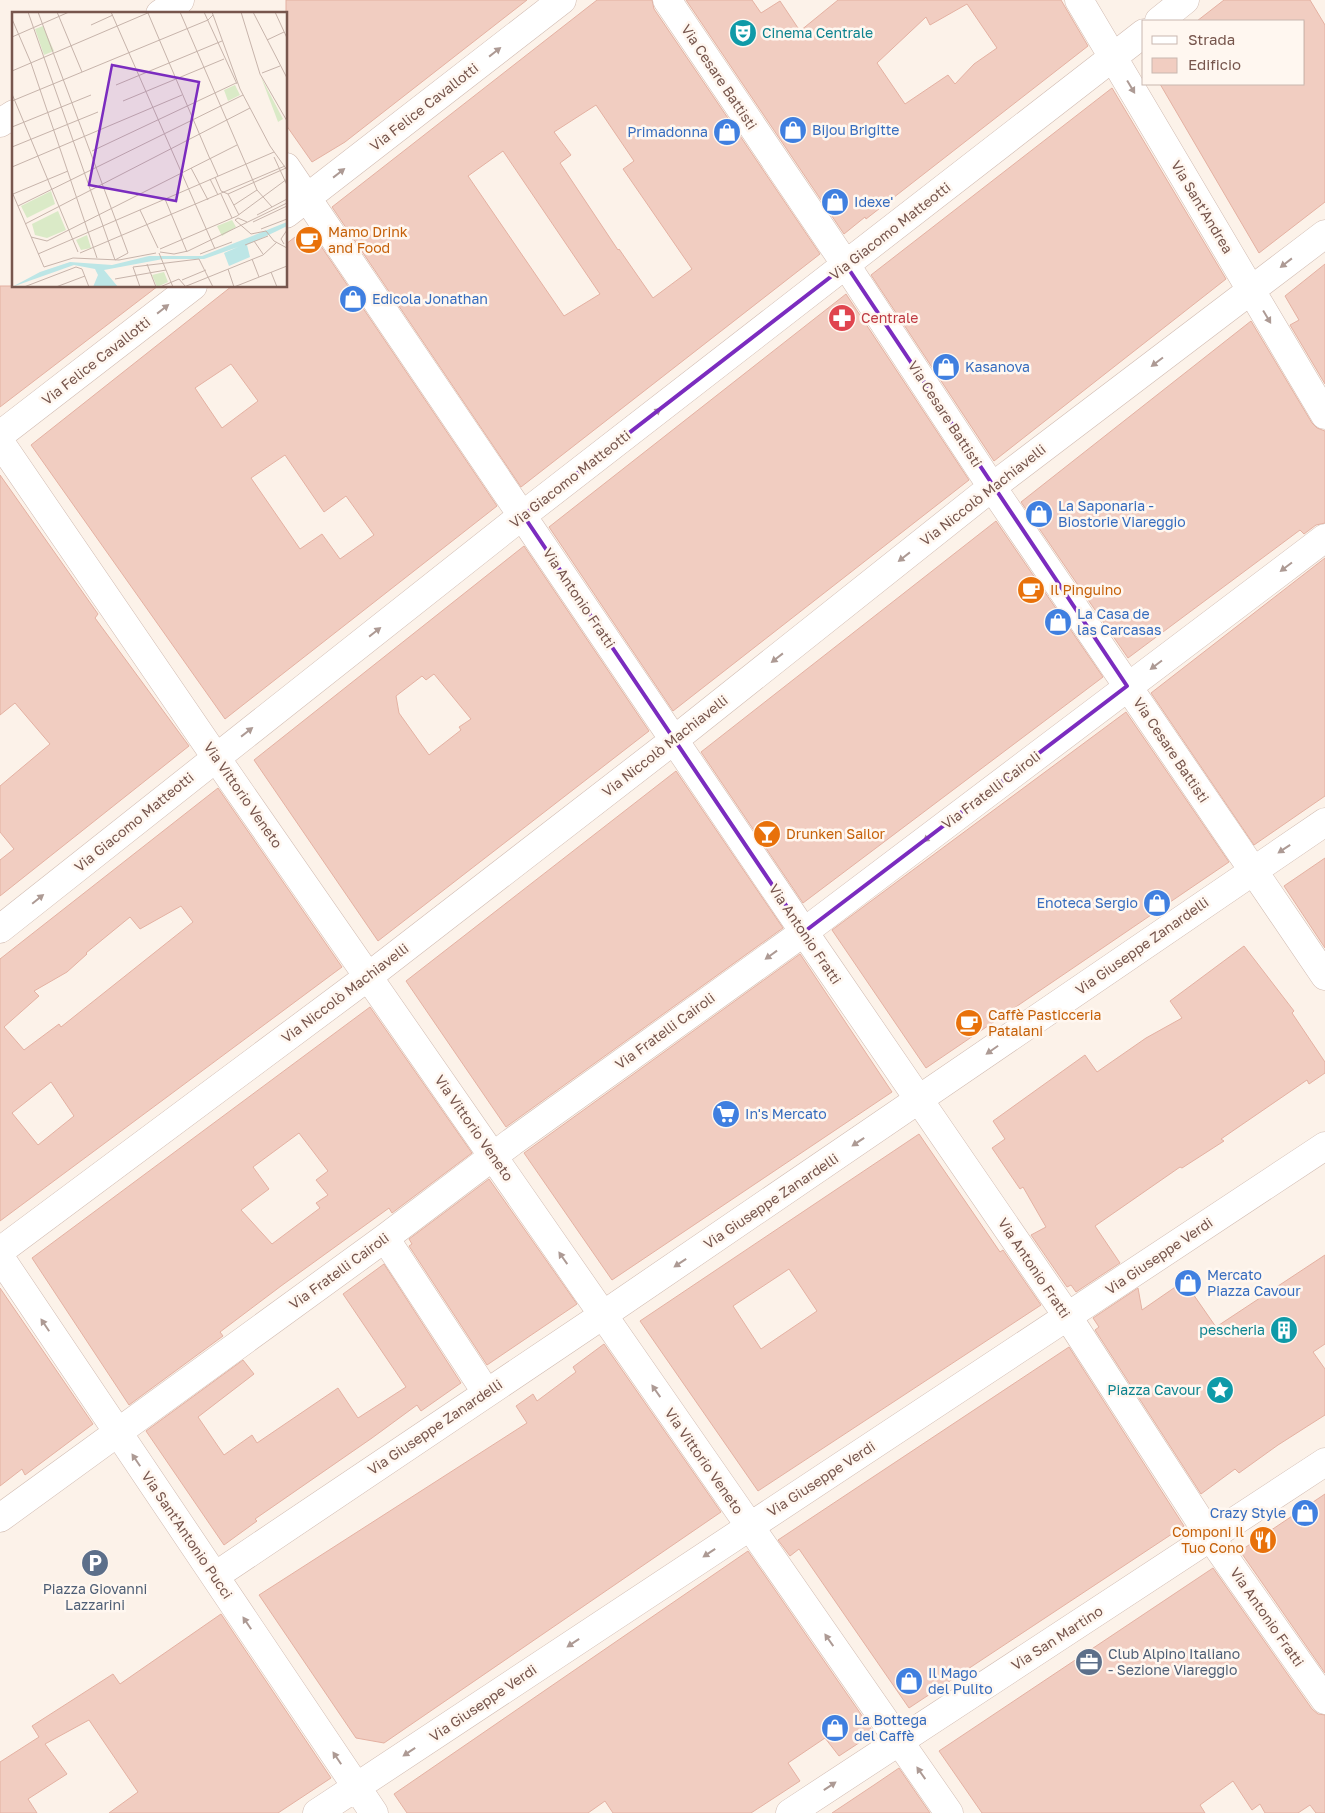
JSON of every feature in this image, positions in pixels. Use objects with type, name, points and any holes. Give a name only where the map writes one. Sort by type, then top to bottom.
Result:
[{"type":"street","name":"Via Felice Cavallotti","points":[[297,206],[562,0]]},
{"type":"street","name":"Via Cesare Battisti","points":[[667,0],[846,265],[992,487],[1325,976]]},
{"type":"street","name":"Via Sant'Andrea","points":[[1079,0],[1325,415]]},
{"type":"street","points":[[1160,20],[1186,0]]},
{"type":"street","name":"Via Giacomo Matteotti","points":[[0,929],[523,515],[1142,35]]},
{"type":"street","points":[[0,123],[12,115]]},
{"type":"street","name":"Via Antonio Fratti","points":[[288,174],[297,206],[523,515],[804,932],[1068,1318],[1211,1538],[1325,1700]]},
{"type":"street","name":"Via Niccolò Machiavelli","points":[[0,1251],[369,976],[674,740],[992,487],[1325,234]]},
{"type":"street","name":"Via Felice Cavallotti","points":[[0,435],[190,288]]},
{"type":"street","name":"Via Vittorio Veneto","points":[[0,442],[216,757],[949,1813]]},
{"type":"street","name":"Via Fratelli Cairoli","points":[[0,1518],[385,1238],[493,1156],[804,932],[1325,538]]},
{"type":"street","name":"Via Giuseppe Zanardelli","points":[[215,1576],[920,1100],[1325,822]]},
{"type":"street","name":"Via Giuseppe Verdi","points":[[317,1813],[749,1526],[1068,1318],[1325,1146]]},
{"type":"street","points":[[385,1238],[486,1392]]},
{"type":"street","name":"Via Sant'Antonio Pucci","points":[[0,1258],[374,1813]]},
{"type":"street","name":"Via San Martino","points":[[790,1813],[1325,1462]]},
{"type":"highlighted area","points":[[846,265],[1127,686],[804,932],[523,515]]},
{"type":"building","points":[[286,0],[527,0],[345,142],[312,162],[288,128],[288,12],[286,12]]},
{"type":"building","points":[[597,0],[652,0],[654,9],[820,254],[521,487],[332,207]],"holes":[[[596,105],[634,161],[623,169],[692,269],[653,298],[618,250],[560,163],[571,155],[554,132]],[[503,151],[600,294],[564,316],[468,176]]]},
{"type":"building","points":[[686,0],[752,0],[761,13],[780,1],[800,31],[838,0],[1061,0],[1088,46],[866,219],[865,217],[844,234]],"holes":[[[967,4],[997,48],[974,64],[955,84],[948,75],[905,104],[877,63],[926,17],[930,25]]]},
{"type":"building","points":[[1224,0],[1310,0],[1325,25],[1325,202],[1259,253],[1161,85],[1305,85],[1305,20],[1198,20]]},
{"type":"building","points":[[1112,88],[1226,279],[994,461],[871,275]]},
{"type":"building","points":[[308,227],[497,506],[225,719],[31,445],[229,288],[288,288],[288,242]],"holes":[[[231,364],[258,401],[222,428],[195,388]],[[285,455],[324,512],[346,496],[374,535],[340,559],[322,534],[300,549],[251,478]]]},
{"type":"building","points":[[1325,264],[1325,384],[1290,325],[1299,320],[1285,296]]},
{"type":"building","points":[[0,286],[12,286],[12,288],[155,288],[0,407]]},
{"type":"building","points":[[846,294],[969,480],[673,711],[549,527]]},
{"type":"building","points":[[1251,321],[1312,423],[1317,428],[1325,431],[1325,523],[1316,525],[1304,534],[1300,530],[1128,658],[1021,502]]},
{"type":"building","points":[[0,475],[98,614],[95,618],[189,746],[0,896],[0,860],[14,849],[0,832],[0,786],[50,744],[15,703],[0,715]]},
{"type":"building","points":[[996,521],[1103,677],[803,903],[701,752]]},
{"type":"building","points":[[524,546],[649,731],[378,941],[254,760]],"holes":[[[434,674],[471,719],[459,727],[461,730],[429,755],[399,713],[396,696],[422,676],[426,680]]]},
{"type":"building","points":[[1325,558],[1325,796],[1254,845],[1151,693]]},
{"type":"building","points":[[1126,712],[1229,862],[926,1068],[832,930]]},
{"type":"building","points":[[676,771],[783,928],[506,1127],[406,981]]},
{"type":"building","points":[[218,788],[342,967],[0,1221],[0,959]],"holes":[[[181,906],[193,922],[61,1027],[59,1024],[24,1050],[4,1027],[39,996],[34,991],[67,972],[86,953],[130,917],[140,929]],[[51,1082],[74,1116],[38,1145],[12,1113]]]},
{"type":"building","points":[[1325,858],[1325,948],[1284,886]]},
{"type":"building","points":[[1244,946],[1294,1011],[1292,1013],[1325,1062],[1325,1073],[1309,1084],[1307,1080],[1221,1139],[1224,1141],[1182,1168],[1180,1167],[1095,1226],[1120,1263],[1076,1292],[1071,1285],[1067,1287],[1031,1235],[1046,1227],[1023,1187],[1020,1189],[992,1148],[1005,1139],[993,1121],[1085,1055],[1097,1072],[1146,1038],[1182,1018],[1170,1001]]},
{"type":"building","points":[[800,954],[892,1092],[612,1280],[524,1153]]},
{"type":"building","points":[[370,1007],[472,1153],[392,1213],[389,1208],[281,1286],[220,1332],[223,1336],[129,1405],[32,1258]],"holes":[[[299,1133],[328,1171],[316,1180],[328,1195],[316,1203],[320,1208],[272,1244],[241,1210],[269,1189],[253,1167]]]},
{"type":"building","points":[[919,1134],[1000,1252],[1003,1250],[1041,1305],[758,1491],[640,1321]],"holes":[[[789,1269],[817,1311],[761,1349],[733,1306]]]},
{"type":"building","points":[[489,1179],[577,1304],[487,1365],[409,1246],[412,1244],[409,1239]]},
{"type":"building","points":[[1325,1255],[1325,1344],[1313,1352],[1325,1369],[1325,1415],[1239,1473],[1235,1469],[1201,1494],[1095,1330],[1099,1327],[1093,1318],[1138,1288],[1142,1310],[1184,1281],[1216,1327]]},
{"type":"building","points":[[384,1264],[461,1383],[421,1411],[417,1405],[255,1519],[257,1521],[224,1545],[146,1431],[243,1360],[254,1374],[198,1417],[224,1455],[252,1435],[257,1443],[338,1388],[358,1418],[406,1387],[343,1294]]},
{"type":"building","points":[[0,1288],[93,1424],[25,1475],[22,1469],[0,1486]]},
{"type":"building","points":[[604,1344],[721,1512],[384,1743],[356,1738],[259,1595],[527,1423],[516,1406],[533,1394],[537,1401],[576,1372],[573,1367]]},
{"type":"building","points":[[1069,1347],[1184,1526],[909,1708],[799,1549],[790,1556],[778,1540]]},
{"type":"building","points":[[1325,1494],[1325,1673],[1240,1551]]},
{"type":"building","points":[[748,1551],[874,1733],[839,1756],[825,1738],[788,1763],[800,1781],[751,1813],[613,1813],[605,1801],[588,1813],[407,1813],[394,1794]]},
{"type":"building","points":[[1213,1568],[1312,1709],[1318,1714],[1325,1715],[1325,1813],[1316,1813],[1310,1805],[1298,1813],[1265,1813],[1260,1804],[1252,1810],[1233,1781],[1200,1805],[1205,1813],[982,1813],[939,1751]]},
{"type":"building","points":[[221,1614],[331,1778],[278,1813],[109,1813],[138,1792],[89,1720],[45,1744],[67,1774],[28,1799],[37,1813],[0,1813],[0,1762],[39,1737],[32,1726],[113,1674],[120,1684]]},
{"type":"building","points":[[899,1768],[930,1813],[832,1813],[874,1785]]},
{"type":"place","name":"Cinema Centrale","points":[[743,33]]},
{"type":"place","name":"Bijou Brigitte","points":[[793,130]]},
{"type":"place","name":"Primadonna","points":[[727,132]]},
{"type":"place","name":"Idexe'","points":[[835,202]]},
{"type":"place","name":"Mamo Drink and Food","points":[[309,240]]},
{"type":"place","name":"Edicola Jonathan","points":[[353,299]]},
{"type":"place","name":"Centrale","points":[[842,318]]},
{"type":"place","name":"Kasanova","points":[[946,367]]},
{"type":"place","name":"La Saponaria - Biostorie Viareggio","points":[[1039,514]]},
{"type":"place","name":"Il Pinguino","points":[[1031,590]]},
{"type":"place","name":"La Casa de las Carcasas","points":[[1058,622]]},
{"type":"place","name":"Drunken Sailor","points":[[767,834]]},
{"type":"place","name":"Enoteca Sergio","points":[[1157,903]]},
{"type":"place","name":"Caffè Pasticceria Patalani","points":[[969,1023]]},
{"type":"place","name":"In's Mercato","points":[[726,1114]]},
{"type":"place","name":"Mercato Piazza Cavour","points":[[1188,1283]]},
{"type":"place","name":"pescheria","points":[[1284,1330]]},
{"type":"place","name":"Piazza Cavour","points":[[1220,1390]]},
{"type":"place","name":"Crazy Style","points":[[1305,1513]]},
{"type":"place","name":"Componi Il Tuo Cono","points":[[1263,1540]]},
{"type":"place","name":"Piazza Giovanni Lazzarini","points":[[95,1563]]},
{"type":"place","name":"Club Alpino Italiano - Sezione Viareggio","points":[[1089,1662]]},
{"type":"place","name":"Il Mago del Pulito","points":[[909,1681]]},
{"type":"place","name":"La Bottega del Caffè","points":[[835,1728]]}]
